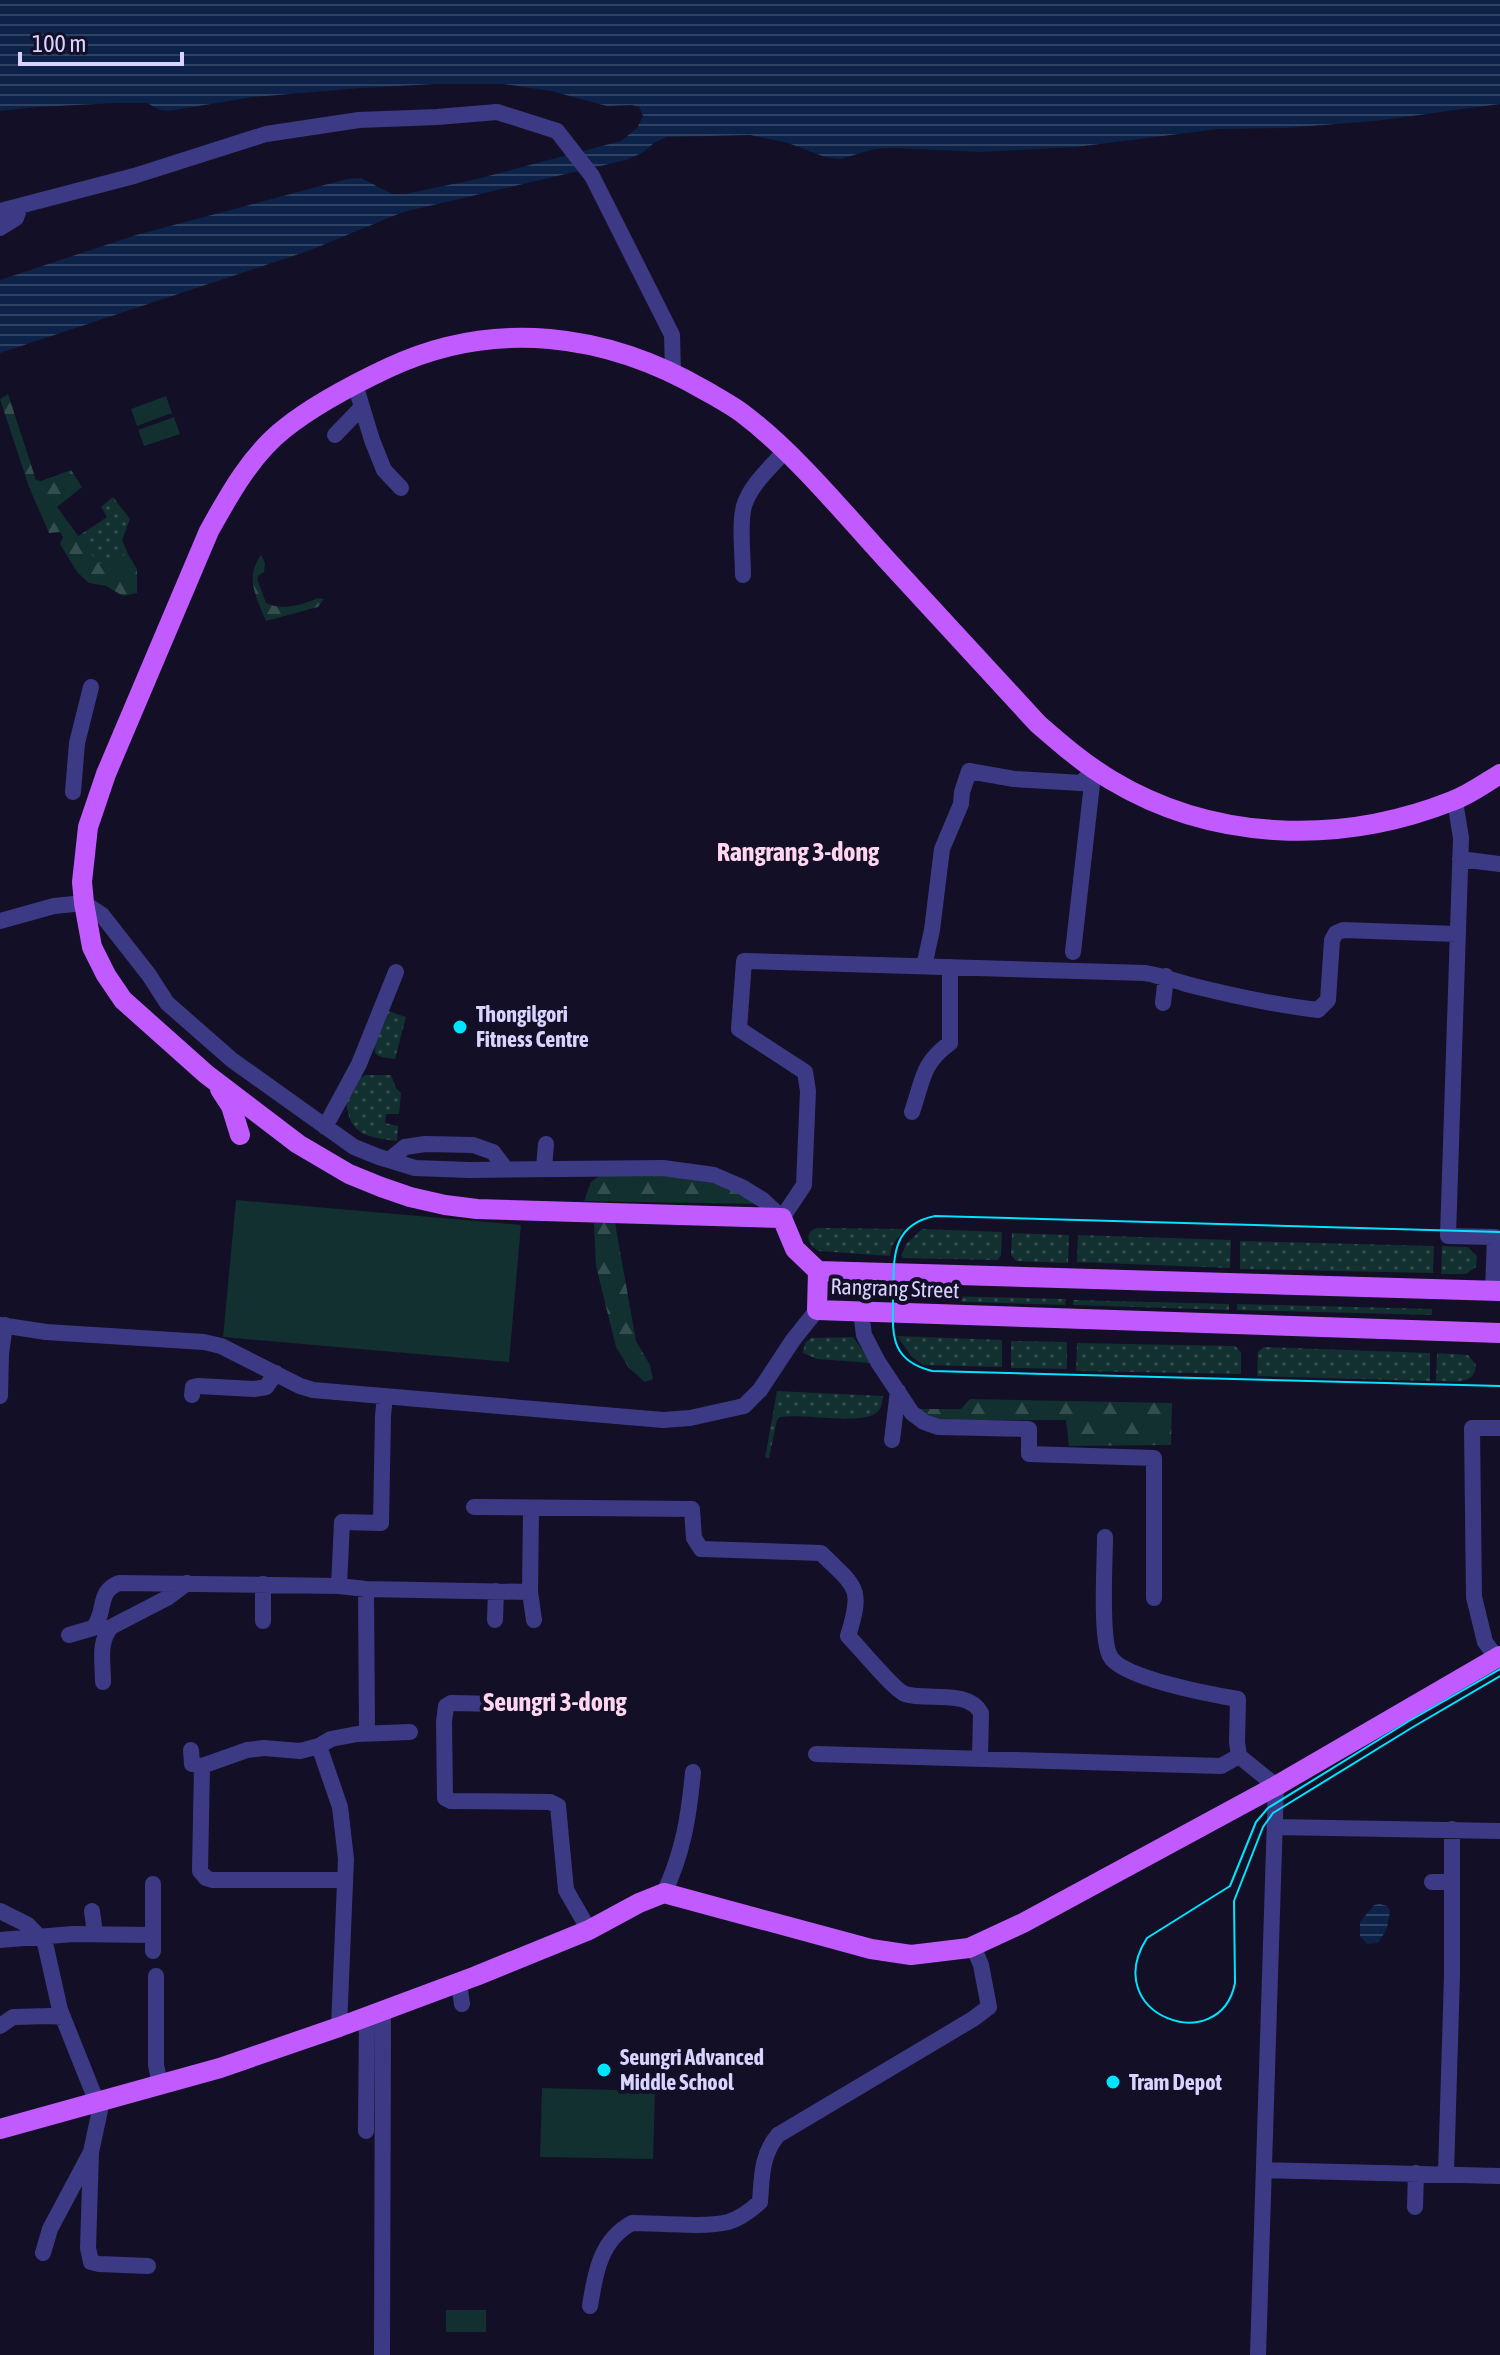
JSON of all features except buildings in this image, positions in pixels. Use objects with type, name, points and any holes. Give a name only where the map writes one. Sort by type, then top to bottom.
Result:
[{"type":"main road","points":[[818,1271],[795,1249],[782,1218],[466,1208],[410,1197],[349,1174],[298,1144],[206,1074],[123,1000],[106,975],[92,947],[84,903],[84,856],[88,827],[209,531],[229,495],[282,430],[355,384],[417,354],[464,342],[555,339],[637,357],[673,372],[741,413],[785,451],[1038,724],[1110,780],[1163,805],[1226,825],[1303,832],[1370,825],[1455,801],[1500,774]]},
{"type":"main road","points":[[206,1074],[231,1106],[240,1135]]},
{"type":"main road","name":"Rangrang Street","points":[[1497,1291],[818,1271],[817,1310],[1500,1333]]},
{"type":"main road","points":[[0,2129],[220,2068],[339,2027],[589,1930],[664,1893],[871,1949],[911,1955],[973,1946],[1023,1923],[1276,1786],[1498,1657]]},
{"type":"street","points":[[0,211],[134,176],[266,134],[359,120],[497,112],[557,131],[592,176],[672,335],[673,372]]},
{"type":"street","points":[[0,228],[16,218],[20,206]]},
{"type":"street","points":[[355,384],[384,470],[401,488]]},
{"type":"street","points":[[335,435],[362,407]]},
{"type":"street","points":[[743,575],[743,509],[747,497],[785,451]]},
{"type":"street","points":[[91,687],[67,792],[100,792]]},
{"type":"street","points":[[1073,952],[1095,769]]},
{"type":"street","points":[[924,966],[932,930],[942,849],[961,804],[969,771],[1014,779],[1081,783],[1095,769]]},
{"type":"street","points":[[1455,801],[1461,838],[1448,1236],[1495,1237],[1497,1291]]},
{"type":"street","points":[[1460,859],[1500,864]]},
{"type":"street","points":[[0,921],[54,906],[84,903],[102,915],[167,1003],[232,1060],[354,1147],[415,1168],[663,1168],[714,1175],[763,1200],[782,1218],[804,1185],[808,1091],[805,1072],[739,1029],[744,961],[1145,973],[1273,1003],[1318,1010],[1328,1000],[1332,940],[1336,933],[1343,930],[1457,934]]},
{"type":"street","points":[[912,1112],[929,1062],[950,1043],[950,967]]},
{"type":"street","points":[[325,1127],[359,1064],[396,972]]},
{"type":"street","points":[[1163,1003],[1166,976]]},
{"type":"street","points":[[389,1160],[405,1147],[425,1144],[473,1145],[493,1152],[505,1168]]},
{"type":"street","points":[[544,1168],[546,1144]]},
{"type":"street","points":[[0,1396],[3,1325],[46,1332],[204,1342],[221,1346],[313,1390],[663,1420],[712,1414],[744,1406],[760,1390],[817,1310]]},
{"type":"street","points":[[861,1312],[864,1335],[878,1362],[912,1413],[924,1422],[938,1427],[1029,1429],[1029,1454],[1154,1458],[1154,1598]]},
{"type":"street","points":[[192,1395],[193,1387],[198,1386],[266,1387],[276,1373]]},
{"type":"street","points":[[892,1440],[898,1391]]},
{"type":"street","points":[[339,1586],[342,1522],[381,1523],[385,1396]]},
{"type":"street","points":[[1498,1657],[1485,1642],[1474,1597],[1472,1428],[1500,1428]]},
{"type":"street","points":[[474,1507],[692,1509],[694,1538],[701,1549],[821,1553],[854,1585],[857,1608],[848,1636],[902,1693],[925,1698],[964,1699],[978,1707],[981,1713],[980,1757]]},
{"type":"street","points":[[531,1508],[530,1592],[534,1620]]},
{"type":"street","points":[[1105,1537],[1105,1618],[1111,1660],[1131,1672],[1202,1694],[1238,1699],[1239,1756],[1276,1786],[1258,2355]]},
{"type":"street","points":[[69,1635],[97,1624],[102,1616],[105,1594],[111,1586],[119,1583],[530,1592]]},
{"type":"street","points":[[103,1682],[102,1640],[111,1627],[167,1598],[187,1583]]},
{"type":"street","points":[[263,1584],[263,1621]]},
{"type":"street","points":[[366,1589],[367,1733]]},
{"type":"street","points":[[495,1620],[496,1591]]},
{"type":"street","points":[[499,1704],[451,1703],[446,1706],[445,1798],[451,1801],[550,1802],[558,1806],[566,1890],[589,1930]]},
{"type":"street","points":[[191,1750],[192,1764],[202,1766],[247,1750],[300,1751],[331,1739],[367,1733],[410,1732]]},
{"type":"street","points":[[319,1746],[340,1807],[346,1859],[339,2027]]},
{"type":"street","points":[[816,1754],[1221,1766],[1239,1756]]},
{"type":"street","points":[[202,1766],[200,1871],[206,1878],[345,1880]]},
{"type":"street","points":[[664,1893],[677,1866],[690,1815],[693,1772]]},
{"type":"street","points":[[1275,1827],[1500,1831]]},
{"type":"street","points":[[1446,2173],[1452,1976],[1452,1829]]},
{"type":"street","points":[[1432,1882],[1452,1882]]},
{"type":"street","points":[[0,1940],[95,1934],[153,1943],[153,1884]]},
{"type":"street","points":[[0,1911],[28,1925],[45,1943],[63,2017],[100,2110],[91,2152],[88,2248],[91,2266],[148,2266]]},
{"type":"street","points":[[92,1911],[95,1934]]},
{"type":"street","points":[[590,2306],[595,2273],[605,2249],[622,2228],[632,2223],[730,2222],[753,2209],[760,2202],[768,2146],[778,2135],[992,2010],[973,1946]]},
{"type":"street","points":[[156,1976],[156,2065],[160,2084]]},
{"type":"street","points":[[459,1983],[462,2004]]},
{"type":"street","points":[[366,2131],[375,2013]]},
{"type":"street","points":[[375,2013],[382,2355]]},
{"type":"street","points":[[4,2020],[63,2017]]},
{"type":"street","points":[[43,2253],[50,2229],[91,2152]]},
{"type":"street","points":[[1264,2170],[1500,2176]]},
{"type":"street","points":[[1415,2207],[1416,2173]]},
{"type":"green space","points":[[8,394],[36,480],[71,470],[82,487],[57,507],[99,564],[128,554],[137,569],[137,593],[123,596],[106,586],[89,583],[78,573],[60,544],[63,537],[60,532],[49,533],[29,487],[0,399]]},
{"type":"green space","points":[[166,396],[172,413],[137,426],[131,409]]},
{"type":"green space","points":[[174,417],[180,434],[144,446],[138,430]]},
{"type":"green space","points":[[113,497],[130,519],[122,540],[128,554],[99,565],[77,537],[107,517],[101,507]]},
{"type":"green space","points":[[261,555],[265,563],[264,572],[257,579],[266,603],[285,607],[324,599],[318,607],[266,621],[253,580],[253,572]]},
{"type":"green space","points":[[388,1011],[406,1017],[395,1059],[380,1056],[375,1051],[376,1040]]},
{"type":"green space","points":[[365,1075],[391,1075],[401,1093],[399,1114],[386,1114],[385,1123],[398,1126],[397,1141],[369,1136],[351,1122],[346,1102]]},
{"type":"green space","points":[[639,1172],[719,1184],[759,1204],[584,1201],[591,1182],[599,1176]]},
{"type":"green space","points":[[236,1200],[521,1225],[509,1362],[223,1337]]},
{"type":"green space","points":[[594,1223],[615,1223],[636,1341],[650,1365],[653,1379],[645,1382],[629,1368],[616,1347],[596,1266]]},
{"type":"green space","points":[[817,1228],[904,1229],[892,1246],[890,1256],[819,1251],[809,1239],[810,1233]]},
{"type":"green space","points":[[922,1229],[1002,1232],[1001,1255],[998,1260],[903,1258],[906,1244]]},
{"type":"green space","points":[[1012,1233],[1069,1235],[1068,1263],[1016,1261],[1011,1255]]},
{"type":"green space","points":[[1078,1235],[1231,1240],[1230,1268],[1077,1262]]},
{"type":"green space","points":[[1240,1241],[1434,1246],[1433,1273],[1240,1269]]},
{"type":"green space","points":[[1442,1246],[1468,1247],[1477,1256],[1476,1267],[1466,1274],[1441,1274]]},
{"type":"green space","points":[[939,1298],[1066,1299],[1065,1305],[942,1301]]},
{"type":"green space","points":[[1073,1300],[1229,1304],[1229,1310],[1073,1305]]},
{"type":"green space","points":[[1237,1304],[1432,1309],[1432,1315],[1237,1310]]},
{"type":"green space","points":[[897,1336],[1002,1340],[1002,1367],[923,1365],[911,1356]]},
{"type":"green space","points":[[853,1337],[872,1363],[817,1359],[803,1353],[805,1343],[811,1338]]},
{"type":"green space","points":[[1011,1341],[1067,1342],[1067,1369],[1011,1368]]},
{"type":"green space","points":[[1077,1343],[1235,1346],[1241,1352],[1241,1374],[1076,1371]]},
{"type":"green space","points":[[1264,1347],[1430,1353],[1430,1381],[1257,1376],[1258,1352]]},
{"type":"green space","points":[[1437,1353],[1468,1355],[1476,1365],[1475,1372],[1462,1381],[1436,1381]]},
{"type":"green space","points":[[777,1391],[883,1396],[879,1410],[868,1416],[780,1417],[769,1458],[765,1458]]},
{"type":"green space","points":[[970,1399],[1172,1403],[1171,1445],[1069,1446],[1066,1420],[933,1420],[916,1409],[961,1409]]},
{"type":"green space","points":[[542,2088],[655,2091],[653,2159],[540,2157]]},
{"type":"green space","points":[[446,2310],[486,2310],[486,2332],[446,2332]]},
{"type":"water","points":[[0,0],[1500,0],[1500,104],[1375,121],[1218,129],[1076,147],[981,152],[893,148],[875,149],[840,159],[750,135],[667,137],[626,160],[403,212],[308,251],[0,353],[0,280],[136,235],[347,179],[361,178],[392,194],[405,194],[477,179],[621,141],[637,128],[643,116],[639,107],[632,105],[607,106],[551,91],[504,84],[361,88],[253,97],[168,111],[147,103],[116,103],[0,111]]},
{"type":"water","points":[[1380,1904],[1390,1910],[1387,1929],[1378,1943],[1367,1944],[1360,1936],[1360,1922],[1374,1905]]},
{"type":"tram line","points":[[1500,1232],[935,1216],[910,1227],[902,1236],[895,1257],[893,1309],[894,1333],[900,1352],[907,1360],[932,1371],[1500,1386]]},
{"type":"tram line","points":[[1500,1669],[1268,1808],[1256,1822],[1230,1886],[1147,1938],[1136,1965],[1138,1988],[1149,2006],[1167,2018],[1188,2022],[1208,2019],[1225,2006],[1235,1983],[1234,1901],[1263,1827],[1273,1813],[1500,1676]]},
{"type":"place","name":"Thongilgori Fitness Centre","points":[[460,1027]]},
{"type":"place","name":"Seungri Advanced Middle School","points":[[604,2070]]},
{"type":"place","name":"Tram Depot","points":[[1113,2082]]},
{"type":"district","name":"Rangrang 3-dong","points":[[798,852]]},
{"type":"district","name":"Seungri 3-dong","points":[[555,1702]]}]
